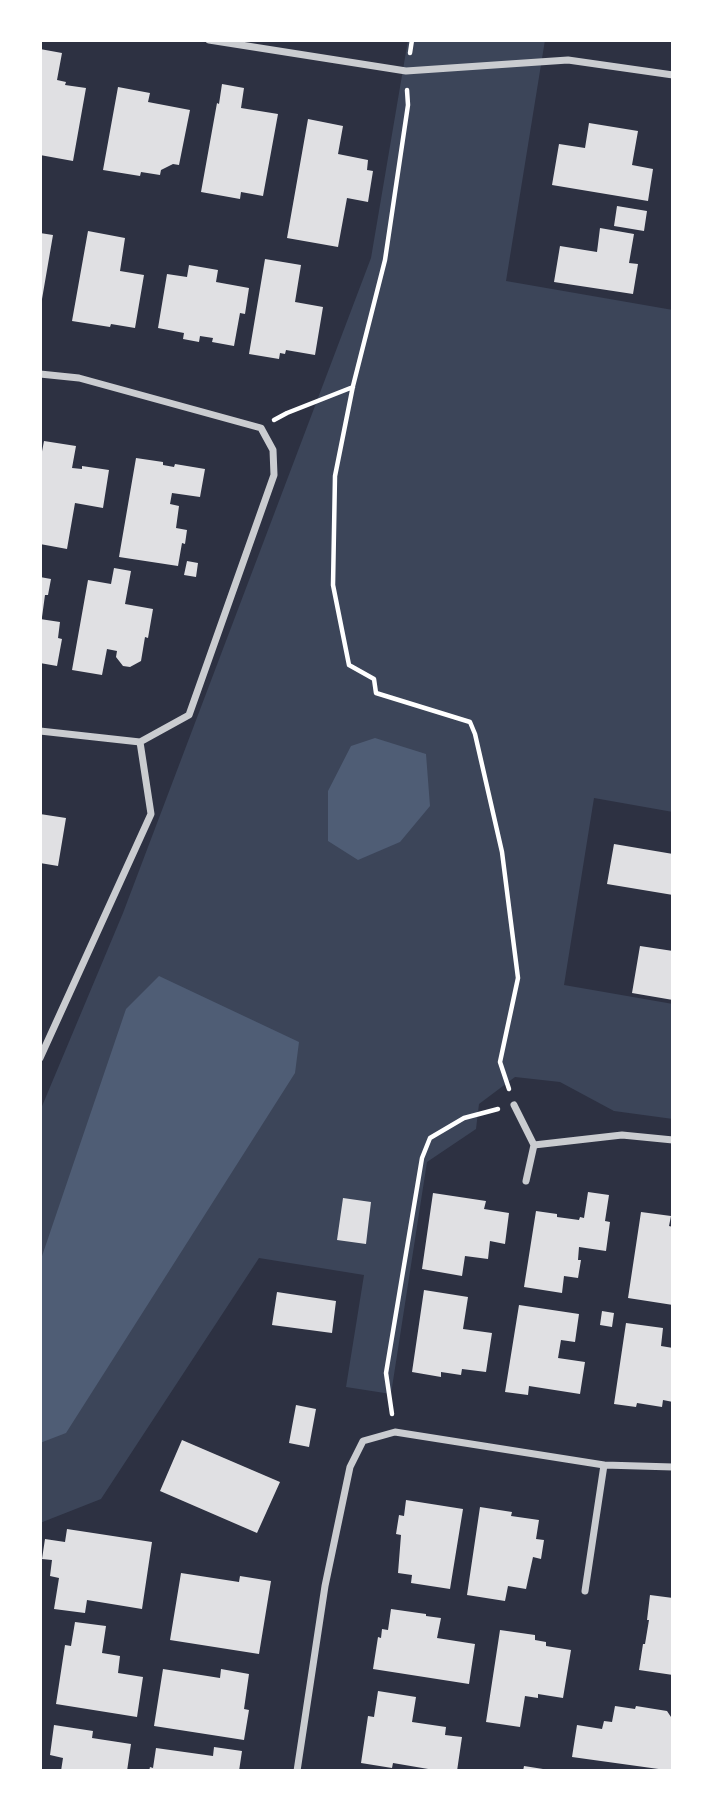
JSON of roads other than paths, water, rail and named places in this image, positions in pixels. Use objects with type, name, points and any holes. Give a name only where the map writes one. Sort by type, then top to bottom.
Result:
[{"type":"street","points":[[209,40],[406,71],[568,60],[673,75]]},
{"type":"street","points":[[40,374],[79,378],[261,428],[273,450],[274,475],[189,715],[140,742],[40,731]]},
{"type":"street","points":[[40,1058],[151,814],[140,742]]},
{"type":"street","points":[[514,1105],[534,1145],[526,1181]]},
{"type":"street","points":[[534,1145],[622,1135],[673,1140]]},
{"type":"street","points":[[297,1771],[325,1586],[350,1467],[363,1441],[395,1432],[604,1465],[673,1467]]},
{"type":"street","points":[[585,1591],[604,1465]]}]
